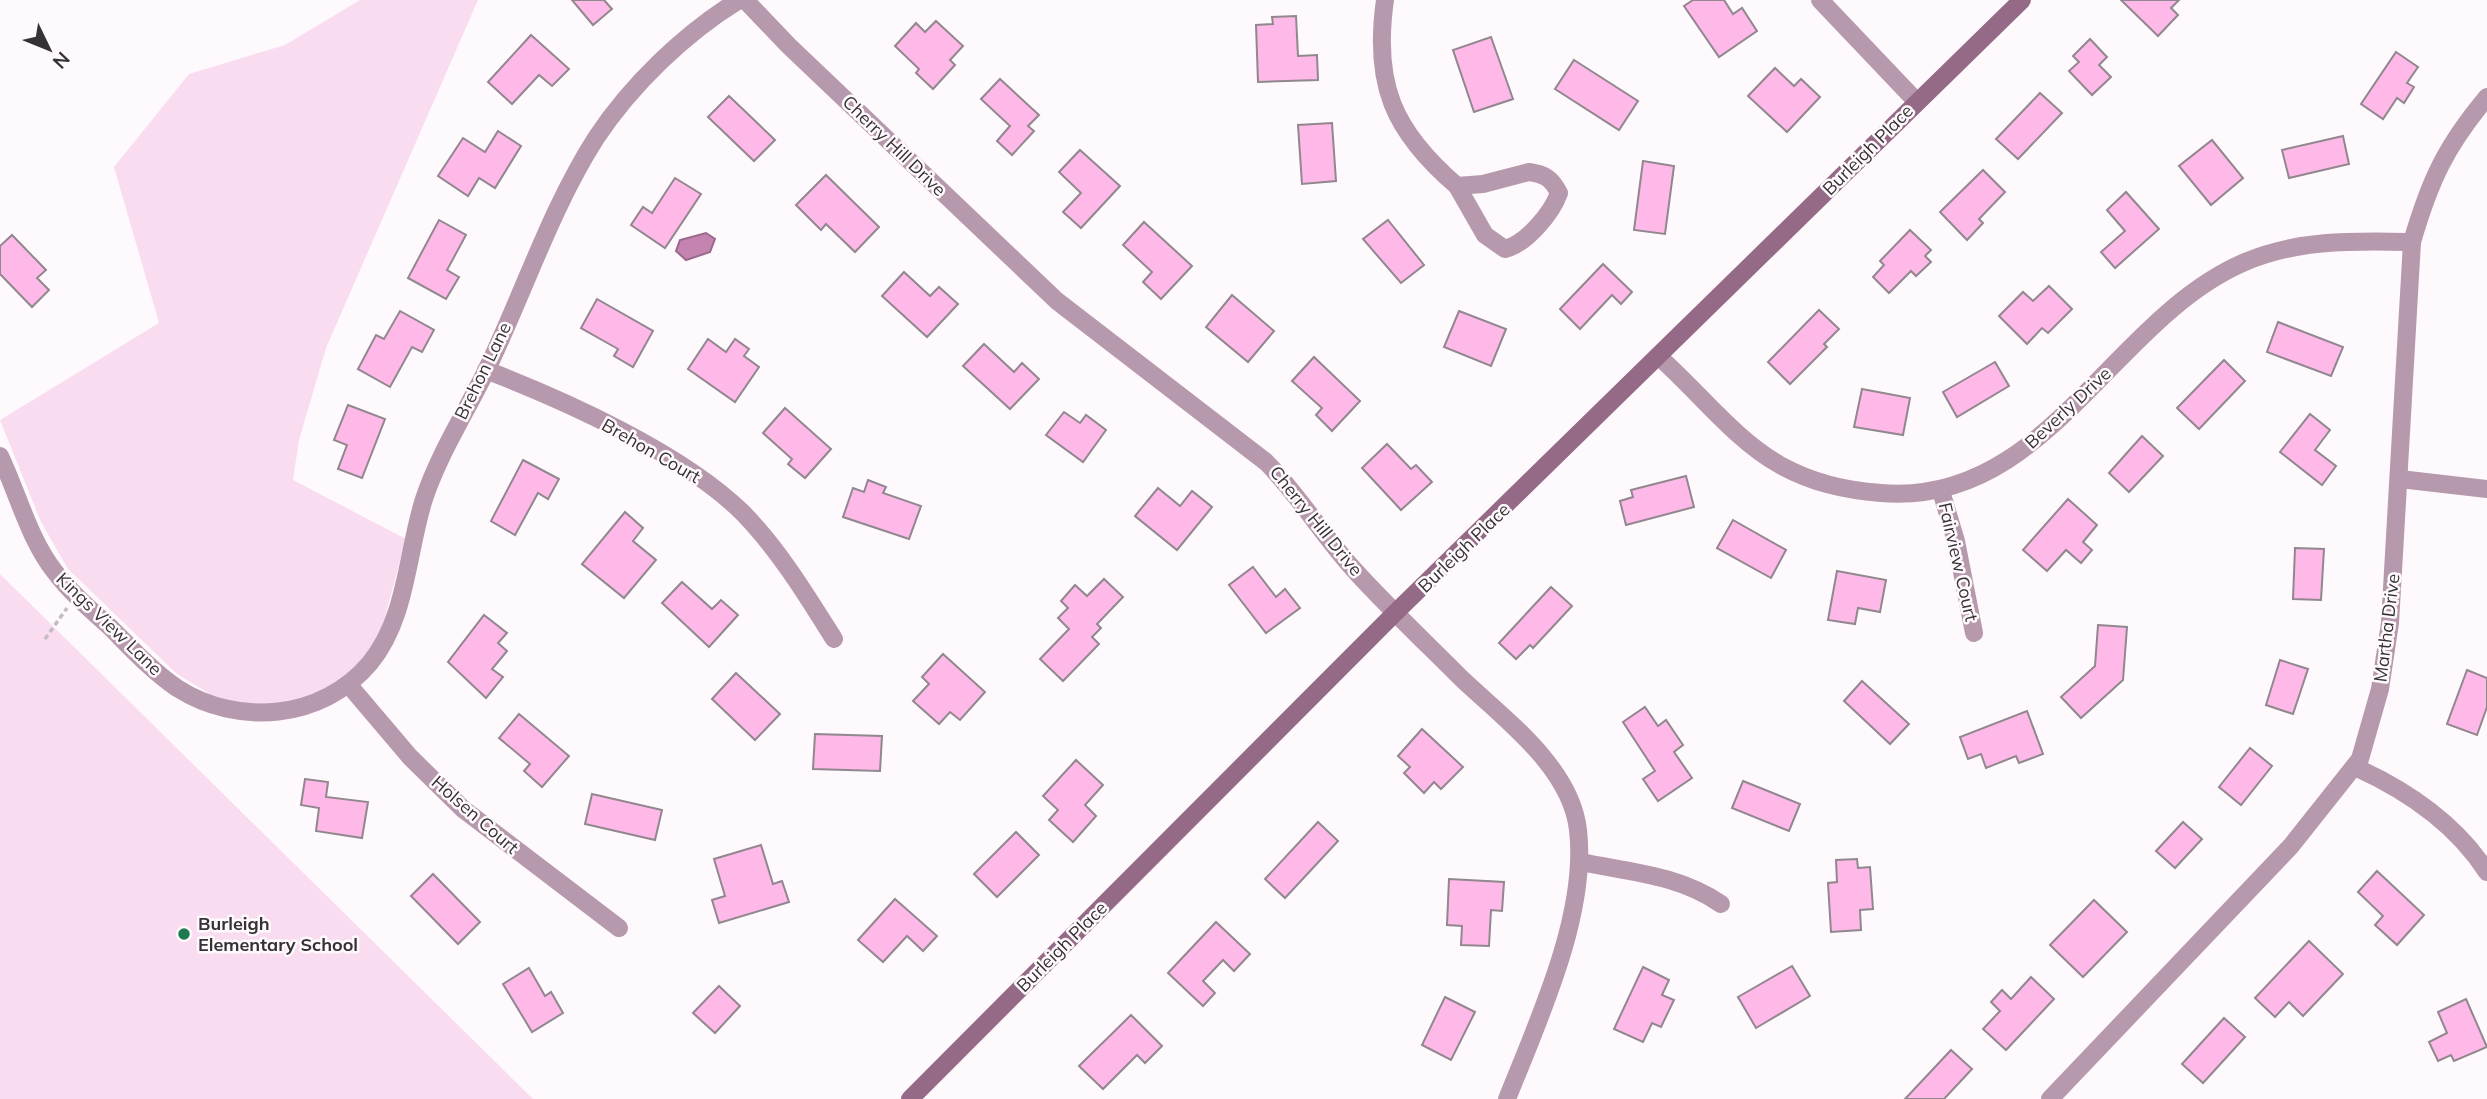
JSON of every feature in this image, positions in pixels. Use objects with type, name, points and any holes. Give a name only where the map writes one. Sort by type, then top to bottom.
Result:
[{"type":"street","name":"Brehon Lane","points":[[240,713],[298,708],[348,684],[371,662],[391,626],[425,496],[447,443],[486,370],[569,188],[596,139],[638,86],[679,47],[739,0]]},
{"type":"street","name":"Cherry Hill Drive","points":[[745,0],[789,46],[1056,301],[1266,462],[1284,479],[1354,570],[1549,765],[1572,805],[1580,881],[1566,937],[1507,1099]]},
{"type":"street","points":[[1385,0],[1381,50],[1392,103],[1402,127],[1418,150],[1457,186],[1485,235],[1505,249],[1522,239],[1554,206],[1559,193],[1554,182],[1543,173],[1529,172],[1483,184],[1457,186]]},
{"type":"street","points":[[1819,0],[1917,102]]},
{"type":"street","name":"Burleigh Place","points":[[910,1099],[1395,613],[2022,0]]},
{"type":"street","name":"Martha Drive","points":[[2050,1099],[2291,846],[2355,767],[2364,746],[2386,655],[2400,479],[2412,242],[2440,160],[2487,97]]},
{"type":"street","name":"Beverly Drive","points":[[1658,356],[1750,443],[1779,464],[1811,481],[1844,490],[1894,494],[1941,491],[1957,487],[2022,450],[2169,312],[2226,272],[2263,256],[2320,243],[2356,240],[2412,242]]},
{"type":"street","name":"Brehon Court","points":[[486,370],[523,384],[646,445],[702,480],[742,513],[765,538],[834,639]]},
{"type":"street","name":"Kings View Lane","points":[[0,456],[41,550],[55,572],[76,595],[175,686],[194,698],[240,713]]},
{"type":"street","points":[[2400,479],[2487,489]]},
{"type":"street","name":"Fairview Court","points":[[1941,491],[1956,541],[1974,633]]},
{"type":"street","name":"Holsen Court","points":[[348,684],[410,757],[463,809],[619,928]]},
{"type":"street","points":[[2355,767],[2391,783],[2440,820],[2473,852],[2487,872]]},
{"type":"street","points":[[1580,862],[1662,877],[1701,891],[1721,904]]},
{"type":"path","points":[[45,639],[76,595]]},
{"type":"shaded area","points":[[360,0],[478,0],[326,348],[299,440],[293,480],[406,539],[383,624],[372,648],[342,680],[323,693],[271,706],[223,702],[177,674],[68,569],[41,522],[0,420],[159,323],[114,167],[189,74],[285,45]]},
{"type":"shaded area","points":[[706,233],[715,239],[710,252],[686,260],[676,251],[680,240]]},
{"type":"shaded area","name":"Burleigh Elementary School","points":[[0,574],[533,1099],[0,1099]]},
{"type":"building","points":[[572,0],[604,0],[612,9],[593,25]]},
{"type":"building","points":[[1693,0],[1724,0],[1733,14],[1742,8],[1757,31],[1719,57],[1684,6]]},
{"type":"building","points":[[2121,0],[2179,0],[2171,8],[2178,15],[2158,36]]},
{"type":"building","points":[[1296,16],[1298,56],[1317,55],[1318,80],[1258,82],[1256,25],[1273,24],[1272,17]]},
{"type":"building","points":[[936,21],[963,46],[950,60],[955,65],[933,89],[916,73],[919,69],[895,46],[916,23],[925,32]]},
{"type":"building","points":[[531,35],[569,69],[552,86],[539,75],[512,104],[488,82]]},
{"type":"building","points":[[1491,37],[1513,99],[1474,112],[1453,50]]},
{"type":"building","points":[[2090,39],[2107,57],[2099,65],[2111,77],[2092,95],[2069,71],[2079,62],[2073,56]]},
{"type":"building","points":[[2396,52],[2418,67],[2407,83],[2414,87],[2404,103],[2397,98],[2383,119],[2361,104]]},
{"type":"building","points":[[1574,60],[1638,101],[1619,130],[1555,89]]},
{"type":"building","points":[[1775,68],[1794,86],[1801,79],[1820,97],[1787,132],[1748,96]]},
{"type":"building","points":[[1000,79],[1039,115],[1028,126],[1034,131],[1012,155],[997,141],[1010,126],[981,99]]},
{"type":"building","points":[[2040,93],[2062,113],[2018,159],[1996,139]]},
{"type":"building","points":[[729,96],[775,140],[754,161],[708,117]]},
{"type":"building","points":[[1332,123],[1336,181],[1302,184],[1298,125]]},
{"type":"building","points":[[498,131],[521,146],[495,188],[479,178],[468,196],[438,176],[463,138],[485,152]]},
{"type":"building","points":[[2343,136],[2349,164],[2289,178],[2282,150]]},
{"type":"building","points":[[2212,140],[2243,178],[2211,205],[2179,166]]},
{"type":"building","points":[[1080,150],[1120,186],[1081,228],[1063,212],[1081,193],[1059,172]]},
{"type":"building","points":[[1643,161],[1674,166],[1665,234],[1634,230]]},
{"type":"building","points":[[1983,170],[2005,192],[1979,219],[1983,223],[1967,240],[1940,212]]},
{"type":"building","points":[[826,175],[879,227],[855,252],[826,224],[821,230],[796,205]]},
{"type":"building","points":[[675,178],[701,194],[665,248],[631,225],[643,207],[652,213]]},
{"type":"building","points":[[2126,192],[2159,229],[2115,268],[2101,252],[2125,231],[2107,210]]},
{"type":"building","points":[[439,220],[466,235],[447,270],[459,277],[446,299],[408,278]]},
{"type":"building","points":[[1388,220],[1424,265],[1401,283],[1363,239]]},
{"type":"building","points":[[1144,222],[1192,266],[1161,299],[1143,282],[1152,272],[1123,245]]},
{"type":"building","points":[[1910,230],[1931,250],[1925,256],[1931,262],[1916,276],[1911,271],[1889,293],[1873,277],[1884,265],[1880,261]]},
{"type":"building","points":[[12,235],[46,270],[37,278],[49,290],[32,307],[0,274],[0,246]]},
{"type":"building","points":[[1603,264],[1632,292],[1621,304],[1612,295],[1580,329],[1560,309]]},
{"type":"building","points":[[904,272],[930,296],[939,287],[958,304],[927,337],[882,296]]},
{"type":"building","points":[[2049,286],[2072,309],[2048,333],[2042,328],[2027,344],[1999,316],[2023,292],[2033,301]]},
{"type":"building","points":[[1232,295],[1274,331],[1248,362],[1206,327]]},
{"type":"building","points":[[597,299],[653,331],[633,367],[614,356],[618,349],[581,328]]},
{"type":"building","points":[[1819,310],[1839,329],[1824,344],[1827,347],[1790,384],[1768,362]]},
{"type":"building","points":[[400,311],[434,330],[422,352],[412,347],[390,387],[358,369],[376,335],[384,339]]},
{"type":"building","points":[[1459,311],[1506,329],[1491,366],[1444,347]]},
{"type":"building","points":[[2278,322],[2343,347],[2331,376],[2267,352]]},
{"type":"building","points":[[708,339],[726,352],[735,339],[749,349],[744,356],[759,367],[735,402],[688,369]]},
{"type":"building","points":[[984,344],[1014,372],[1022,363],[1039,379],[1010,409],[963,366]]},
{"type":"building","points":[[1314,357],[1360,401],[1332,431],[1316,415],[1322,408],[1292,381]]},
{"type":"building","points":[[2224,360],[2245,381],[2199,429],[2177,408]]},
{"type":"building","points":[[1995,362],[2009,386],[1957,417],[1943,392]]},
{"type":"building","points":[[1862,389],[1910,398],[1903,435],[1854,427]]},
{"type":"building","points":[[348,405],[385,419],[362,478],[338,469],[347,445],[334,440]]},
{"type":"building","points":[[785,408],[831,449],[805,478],[788,464],[792,459],[763,433]]},
{"type":"building","points":[[1064,412],[1080,423],[1086,415],[1106,430],[1083,462],[1046,435]]},
{"type":"building","points":[[2310,414],[2330,430],[2315,450],[2336,466],[2322,485],[2280,452]]},
{"type":"building","points":[[2142,436],[2163,456],[2129,492],[2109,473]]},
{"type":"building","points":[[1387,444],[1411,469],[1416,465],[1432,482],[1401,510],[1362,468]]},
{"type":"building","points":[[523,460],[559,479],[548,499],[538,493],[515,535],[491,521]]},
{"type":"building","points":[[1686,476],[1694,507],[1626,525],[1620,501],[1633,497],[1631,490]]},
{"type":"building","points":[[868,480],[886,487],[883,493],[921,506],[909,539],[843,517],[853,488],[864,492]]},
{"type":"building","points":[[1158,488],[1180,506],[1192,491],[1212,507],[1177,550],[1135,516]]},
{"type":"building","points":[[2068,499],[2097,525],[2083,542],[2092,550],[2081,563],[2066,550],[2047,571],[2023,550]]},
{"type":"building","points":[[625,512],[643,528],[633,541],[656,560],[624,598],[582,564]]},
{"type":"building","points":[[1733,520],[1786,550],[1771,578],[1717,548]]},
{"type":"building","points":[[2295,548],[2324,549],[2321,600],[2293,599]]},
{"type":"building","points":[[1253,567],[1276,597],[1285,589],[1300,608],[1266,633],[1229,585]]},
{"type":"building","points":[[1837,571],[1886,580],[1880,612],[1858,608],[1855,624],[1828,620]]},
{"type":"building","points":[[1104,579],[1123,597],[1097,624],[1101,628],[1092,637],[1099,644],[1063,681],[1040,659],[1069,629],[1058,618],[1068,608],[1061,601],[1075,585],[1087,596]]},
{"type":"building","points":[[682,582],[712,609],[721,600],[738,615],[709,647],[662,603]]},
{"type":"building","points":[[1551,587],[1572,606],[1533,648],[1530,645],[1516,659],[1499,643]]},
{"type":"building","points":[[484,615],[507,633],[498,643],[507,651],[492,669],[503,677],[486,698],[448,662]]},
{"type":"building","points":[[2098,625],[2127,627],[2123,680],[2081,718],[2061,697],[2095,666]]},
{"type":"building","points":[[943,654],[985,692],[960,720],[950,712],[939,724],[913,701],[929,684],[922,677]]},
{"type":"building","points":[[2280,660],[2308,669],[2293,714],[2266,705]]},
{"type":"building","points":[[2467,670],[2487,678],[2487,707],[2477,735],[2447,724]]},
{"type":"building","points":[[736,673],[780,714],[755,740],[712,699]]},
{"type":"building","points":[[1862,681],[1909,724],[1890,744],[1844,701]]},
{"type":"building","points":[[1645,707],[1658,726],[1666,720],[1683,745],[1674,752],[1692,778],[1658,801],[1643,779],[1655,771],[1623,722]]},
{"type":"building","points":[[2027,711],[2043,754],[2019,763],[2016,756],[1986,768],[1981,754],[1968,759],[1960,737]]},
{"type":"building","points":[[519,714],[569,756],[542,787],[524,771],[530,764],[499,738]]},
{"type":"building","points":[[1422,729],[1463,767],[1441,789],[1434,782],[1424,793],[1404,773],[1410,767],[1398,756]]},
{"type":"building","points":[[815,734],[882,736],[880,771],[813,769]]},
{"type":"building","points":[[2250,748],[2272,766],[2241,805],[2219,787]]},
{"type":"building","points":[[1076,760],[1103,785],[1085,805],[1096,816],[1073,842],[1049,820],[1058,810],[1043,796]]},
{"type":"building","points":[[305,779],[328,782],[326,797],[368,802],[362,838],[316,831],[319,808],[301,805]]},
{"type":"building","points":[[1743,781],[1800,804],[1789,831],[1732,808]]},
{"type":"building","points":[[592,794],[662,810],[655,840],[585,824]]},
{"type":"building","points":[[1318,822],[1338,841],[1285,898],[1265,879]]},
{"type":"building","points":[[2183,822],[2202,839],[2175,868],[2156,851]]},
{"type":"building","points":[[1016,832],[1039,855],[997,897],[974,874]]},
{"type":"building","points":[[761,845],[773,884],[782,881],[789,902],[719,923],[712,900],[725,896],[714,859]]},
{"type":"building","points":[[1857,859],[1858,868],[1870,867],[1873,909],[1860,910],[1861,930],[1831,932],[1828,883],[1837,882],[1836,860]]},
{"type":"building","points":[[2377,871],[2424,915],[2397,945],[2375,925],[2383,916],[2358,892]]},
{"type":"building","points":[[433,874],[480,922],[458,944],[411,896]]},
{"type":"building","points":[[1449,879],[1504,882],[1502,911],[1491,910],[1489,946],[1461,945],[1462,926],[1447,925]]},
{"type":"building","points":[[895,899],[937,936],[923,951],[907,936],[883,962],[858,940]]},
{"type":"building","points":[[2094,900],[2127,932],[2083,977],[2050,945]]},
{"type":"building","points":[[1216,922],[1250,954],[1234,971],[1223,960],[1203,981],[1215,993],[1203,1006],[1168,973]]},
{"type":"building","points":[[2309,941],[2343,974],[2303,1016],[2289,1002],[2275,1017],[2255,998]]},
{"type":"building","points":[[1792,966],[1810,996],[1756,1028],[1738,997]]},
{"type":"building","points":[[1643,967],[1669,980],[1662,995],[1674,1000],[1661,1027],[1652,1023],[1643,1042],[1614,1029]]},
{"type":"building","points":[[529,968],[545,996],[551,992],[563,1013],[532,1032],[503,984]]},
{"type":"building","points":[[2031,977],[2054,999],[2006,1050],[1983,1029],[2000,1011],[1991,1002],[2002,990],[2011,999]]},
{"type":"building","points":[[719,986],[740,1006],[715,1033],[693,1013]]},
{"type":"building","points":[[1445,997],[1475,1012],[1451,1060],[1422,1045]]},
{"type":"building","points":[[2466,999],[2487,1047],[2454,1061],[2451,1055],[2438,1061],[2429,1042],[2447,1033],[2438,1012]]},
{"type":"building","points":[[1131,1015],[1162,1046],[1145,1063],[1137,1055],[1103,1089],[1079,1066]]},
{"type":"building","points":[[2224,1018],[2245,1037],[2203,1083],[2182,1064]]},
{"type":"building","points":[[1951,1050],[1972,1069],[1944,1099],[1905,1099]]},
{"type":"place","name":"Burleigh Elementary School","points":[[184,934]]}]
